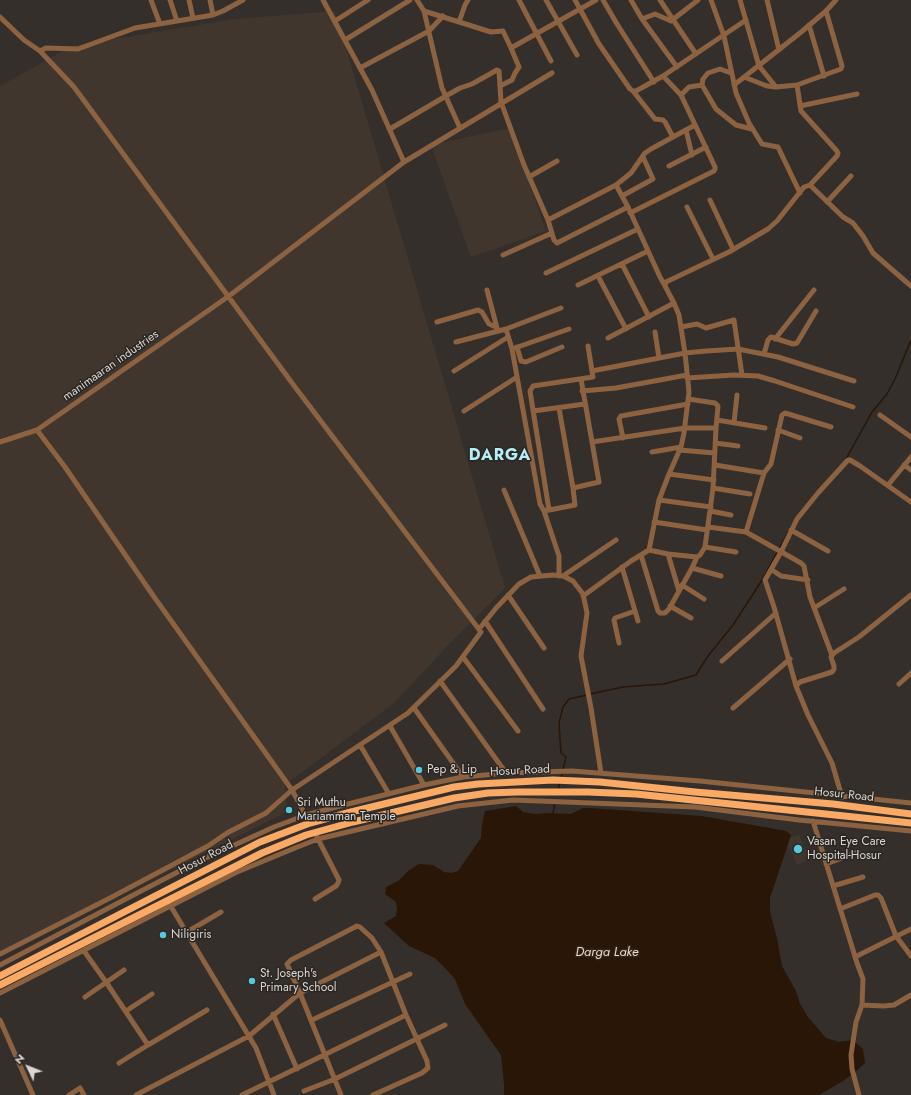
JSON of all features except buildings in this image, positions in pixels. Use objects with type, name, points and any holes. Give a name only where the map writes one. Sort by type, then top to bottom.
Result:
[{"type":"highway","name":"Hosur Road","points":[[0,976],[260,842],[310,823],[454,787],[484,783],[572,780],[833,804],[911,814]]},
{"type":"highway","name":"Hosur Road","points":[[0,986],[262,853],[317,836],[353,822],[454,798],[488,794],[554,792],[636,794],[911,823]]},
{"type":"street","points":[[151,0],[160,24]]},
{"type":"street","points":[[170,0],[177,21]]},
{"type":"street","points":[[189,0],[193,18]]},
{"type":"street","points":[[210,0],[214,15]]},
{"type":"street","points":[[40,51],[46,48],[78,49],[135,28],[214,15],[243,0]]},
{"type":"street","points":[[323,0],[360,68],[390,129],[404,162]]},
{"type":"street","points":[[335,21],[368,0]]},
{"type":"street","points":[[345,40],[410,0]]},
{"type":"street","points":[[417,0],[424,11],[442,88],[460,128]]},
{"type":"street","points":[[459,22],[468,0]]},
{"type":"street","points":[[519,0],[551,61]]},
{"type":"street","points":[[546,0],[577,55]]},
{"type":"street","points":[[575,0],[599,44],[630,89],[655,119],[665,122],[673,137]]},
{"type":"street","points":[[511,48],[596,0]]},
{"type":"street","points":[[603,0],[654,82]]},
{"type":"street","points":[[631,0],[642,19],[677,67]]},
{"type":"street","points":[[660,0],[696,54]]},
{"type":"street","points":[[642,19],[655,14],[670,22],[698,0]]},
{"type":"street","points":[[711,0],[724,36],[734,84],[752,129],[762,144],[778,147],[800,193]]},
{"type":"street","points":[[740,0],[759,66],[776,87]]},
{"type":"street","points":[[767,0],[779,50]]},
{"type":"street","points":[[734,84],[810,25],[836,0]]},
{"type":"street","points":[[424,11],[491,32],[503,30],[520,68],[515,73],[512,80],[500,86]]},
{"type":"street","points":[[744,77],[767,86],[776,87],[797,85],[841,69],[842,66],[826,11]]},
{"type":"street","points":[[360,68],[429,31],[443,16]]},
{"type":"street","points":[[0,18],[24,40],[40,51],[74,87],[361,474],[481,632],[456,666],[414,708],[390,726],[292,790],[266,813],[112,897],[0,954]]},
{"type":"street","points":[[633,91],[654,82],[746,20]]},
{"type":"street","points":[[810,25],[824,76]]},
{"type":"street","points":[[731,73],[720,68],[708,73],[703,79],[702,85],[716,109],[736,125],[752,129]]},
{"type":"street","points":[[390,129],[460,88],[472,84],[496,70],[498,71],[501,102],[529,177],[548,220],[554,240],[557,243],[628,207]]},
{"type":"street","name":"manimaaran industries","points":[[0,442],[37,430],[229,296],[404,162],[501,102],[552,73]]},
{"type":"street","points":[[630,213],[714,171],[715,167],[680,95],[663,76]]},
{"type":"street","points":[[680,95],[689,87],[702,85]]},
{"type":"street","points":[[664,284],[713,260],[768,229],[804,187],[810,185],[837,156],[838,153],[801,110],[797,85]]},
{"type":"street","points":[[800,106],[857,94]]},
{"type":"street","points":[[548,220],[616,184],[631,173],[642,157],[651,150],[695,125]]},
{"type":"street","points":[[686,130],[692,155]]},
{"type":"street","points":[[669,166],[706,147]]},
{"type":"street","points":[[622,196],[653,180],[642,157]]},
{"type":"street","points":[[529,177],[557,161]]},
{"type":"street","points":[[827,202],[851,176]]},
{"type":"street","points":[[616,184],[679,315],[689,392],[685,428],[680,449],[659,500],[649,550]]},
{"type":"street","points":[[810,185],[827,202],[853,223],[864,236],[873,253],[911,286]]},
{"type":"street","points":[[710,200],[733,249]]},
{"type":"street","points":[[687,207],[713,260]]},
{"type":"street","points":[[546,273],[638,229]]},
{"type":"street","points":[[503,255],[552,233]]},
{"type":"street","points":[[578,285],[648,251]]},
{"type":"street","points":[[622,264],[649,317]]},
{"type":"street","points":[[598,276],[626,329]]},
{"type":"street","points":[[487,290],[497,329]]},
{"type":"street","points":[[775,339],[814,290]]},
{"type":"street","points":[[608,338],[674,303]]},
{"type":"street","points":[[456,342],[497,329],[506,329],[561,308]]},
{"type":"street","points":[[437,322],[478,310],[482,312],[489,324],[497,329]]},
{"type":"street","points":[[764,354],[768,340],[771,337],[795,344],[816,311]]},
{"type":"street","points":[[681,327],[697,324],[706,328],[734,320],[742,375]]},
{"type":"street","points":[[506,329],[508,337],[521,361],[526,362],[562,347]]},
{"type":"street","points":[[514,348],[569,329]]},
{"type":"street","points":[[655,332],[659,358]]},
{"type":"street","points":[[454,371],[508,337]]},
{"type":"street","points":[[561,576],[559,556],[547,511],[530,391],[532,387],[593,377],[588,346]]},
{"type":"street","points":[[514,348],[517,377],[540,504],[547,511]]},
{"type":"street","points":[[592,372],[685,353],[738,349],[792,361],[854,381]]},
{"type":"street","points":[[582,391],[616,388],[687,376],[742,375],[758,376],[775,380],[853,407]]},
{"type":"street","points":[[464,411],[517,377]]},
{"type":"street","points":[[573,488],[599,482],[581,379]]},
{"type":"street","points":[[734,423],[737,394]]},
{"type":"street","points":[[623,438],[619,419],[621,416],[688,401],[715,402],[717,404],[714,480],[705,547],[700,555],[696,557],[692,568],[665,613],[660,613],[658,611],[640,554]]},
{"type":"street","points":[[533,412],[585,404]]},
{"type":"street","points":[[547,511],[575,505],[559,408]]},
{"type":"street","points":[[746,532],[764,473],[771,464],[782,415],[785,413],[831,427]]},
{"type":"street","points":[[880,415],[911,437]]},
{"type":"street","points":[[717,420],[765,428]]},
{"type":"street","points":[[592,442],[685,428],[716,428]]},
{"type":"street","points":[[37,430],[292,790],[310,823]]},
{"type":"street","points":[[778,430],[800,438]]},
{"type":"street","points":[[715,443],[738,446]]},
{"type":"street","points":[[652,452],[680,449],[715,453]]},
{"type":"street","points":[[888,485],[911,457]]},
{"type":"street","points":[[842,797],[832,763],[808,715],[796,686],[790,659],[765,580],[772,570],[799,515],[849,460],[860,466],[911,502]]},
{"type":"street","points":[[715,465],[764,473]]},
{"type":"street","points":[[904,465],[911,470]]},
{"type":"street","points":[[669,474],[714,480]]},
{"type":"street","points":[[713,488],[750,494]]},
{"type":"street","points":[[504,490],[540,576]]},
{"type":"street","points":[[659,500],[710,509],[731,515]]},
{"type":"street","points":[[654,522],[707,529],[746,532],[801,562],[804,566],[808,580],[810,597],[832,655],[831,657],[834,669],[832,672],[800,682],[796,686]]},
{"type":"street","points":[[791,530],[828,551]]},
{"type":"street","points":[[561,576],[616,540]]},
{"type":"street","points":[[705,547],[736,552]]},
{"type":"street","points":[[583,596],[640,554],[649,550],[696,557]]},
{"type":"street","points":[[668,554],[679,591]]},
{"type":"street","points":[[622,567],[638,621]]},
{"type":"street","points":[[692,568],[721,576]]},
{"type":"street","points":[[772,570],[781,576],[808,580]]},
{"type":"street","points":[[479,629],[508,595],[519,584],[531,577],[553,575],[561,576],[573,581],[583,596],[587,613],[581,656],[601,773]]},
{"type":"street","points":[[682,585],[704,599]]},
{"type":"street","points":[[814,608],[844,589]]},
{"type":"street","points":[[832,655],[859,637],[911,594]]},
{"type":"street","points":[[508,595],[544,648]]},
{"type":"street","points":[[670,606],[691,618]]},
{"type":"street","points":[[619,643],[614,618],[635,611]]},
{"type":"street","points":[[722,661],[776,613]]},
{"type":"street","points":[[485,621],[543,709]]},
{"type":"street","points":[[463,657],[518,731]]},
{"type":"street","points":[[733,708],[790,659]]},
{"type":"street","points":[[899,684],[911,673]]},
{"type":"street","points":[[440,682],[506,773]]},
{"type":"street","points":[[414,708],[463,777]]},
{"type":"street","points":[[390,726],[424,785]]},
{"type":"street","points":[[360,745],[389,794]]},
{"type":"street","points":[[0,965],[141,891],[213,855],[274,827],[306,815],[424,785],[463,777],[506,773],[572,771],[911,803]]},
{"type":"street","points":[[0,993],[84,951],[170,905],[237,872],[317,836],[458,806],[513,800],[695,807],[911,831]]},
{"type":"street","points":[[813,821],[863,979],[862,1005],[856,1022],[851,1055],[852,1069],[859,1095]]},
{"type":"street","points":[[315,899],[336,886],[338,883],[338,880],[317,836]]},
{"type":"street","points":[[208,846],[213,855]]},
{"type":"street","points":[[826,864],[858,852]]},
{"type":"street","points":[[833,886],[862,876]]},
{"type":"street","points":[[840,909],[878,895],[881,898],[896,936],[911,956]]},
{"type":"street","points":[[170,905],[256,1048],[274,1095]]},
{"type":"street","points":[[187,932],[221,912]]},
{"type":"street","points":[[341,1095],[288,962],[354,927],[360,927],[372,938],[381,952],[416,1039],[427,1061],[428,1068],[426,1071],[373,1095]]},
{"type":"street","points":[[855,957],[911,929]]},
{"type":"street","points":[[84,951],[148,1045]]},
{"type":"street","points":[[139,1094],[249,1036],[273,1014],[300,993],[381,952]]},
{"type":"street","points":[[85,997],[124,970]]},
{"type":"street","points":[[312,1020],[410,974]]},
{"type":"street","points":[[126,1011],[152,994]]},
{"type":"street","points":[[862,1005],[894,1005],[911,995]]},
{"type":"street","points":[[119,1063],[207,1010]]},
{"type":"street","points":[[273,1014],[297,1069]]},
{"type":"street","points":[[242,1095],[406,1015]]},
{"type":"street","points":[[0,1020],[33,1095]]},
{"type":"street","points":[[304,1091],[335,1079],[445,1025]]},
{"type":"street","points":[[69,1095],[80,1088],[84,1095]]},
{"type":"shaded area","points":[[335,11],[505,588],[453,640],[394,703],[285,785],[287,812],[0,955],[0,86],[72,46],[235,19]]},
{"type":"shaded area","points":[[510,128],[546,231],[471,257],[431,145]]},
{"type":"shaded area","name":"Vasan Eye Care Hospital-Hosur","points":[[799,835],[810,859],[797,865],[786,839]]},
{"type":"water","name":"Darga Lake","points":[[516,806],[523,812],[536,814],[571,814],[583,808],[590,808],[702,816],[786,831],[791,835],[770,898],[770,912],[782,966],[796,991],[800,1004],[808,1017],[826,1038],[839,1042],[853,1040],[863,1049],[865,1063],[843,1081],[819,1095],[504,1095],[501,1055],[465,1004],[455,979],[435,958],[409,946],[384,923],[396,916],[397,909],[396,902],[385,894],[386,887],[398,881],[408,871],[419,864],[433,865],[444,872],[451,873],[458,871],[481,838],[485,811]]},
{"type":"waterway","points":[[846,459],[872,412],[887,394],[895,379],[911,340]]},
{"type":"waterway","points":[[590,694],[623,687],[664,684],[696,675],[708,656],[733,625],[762,580],[792,525]]},
{"type":"waterway","points":[[561,778],[566,757],[561,753],[560,740],[559,723],[563,707],[569,699],[587,695]]},
{"type":"waterway","points":[[558,790],[560,782]]},
{"type":"waterway","points":[[553,813],[555,803]]},
{"type":"place","name":"Pep & Lip","points":[[419,770]]},
{"type":"place","name":"Sri Muthu Mariamman Temple","points":[[289,810]]},
{"type":"place","name":"Vasan Eye Care Hospital-Hosur","points":[[798,849]]},
{"type":"place","name":"Niligiris","points":[[163,935]]},
{"type":"place","name":"St. Joseph's Primary School","points":[[252,981]]},
{"type":"district","name":"DARGA","points":[[500,456]]}]
